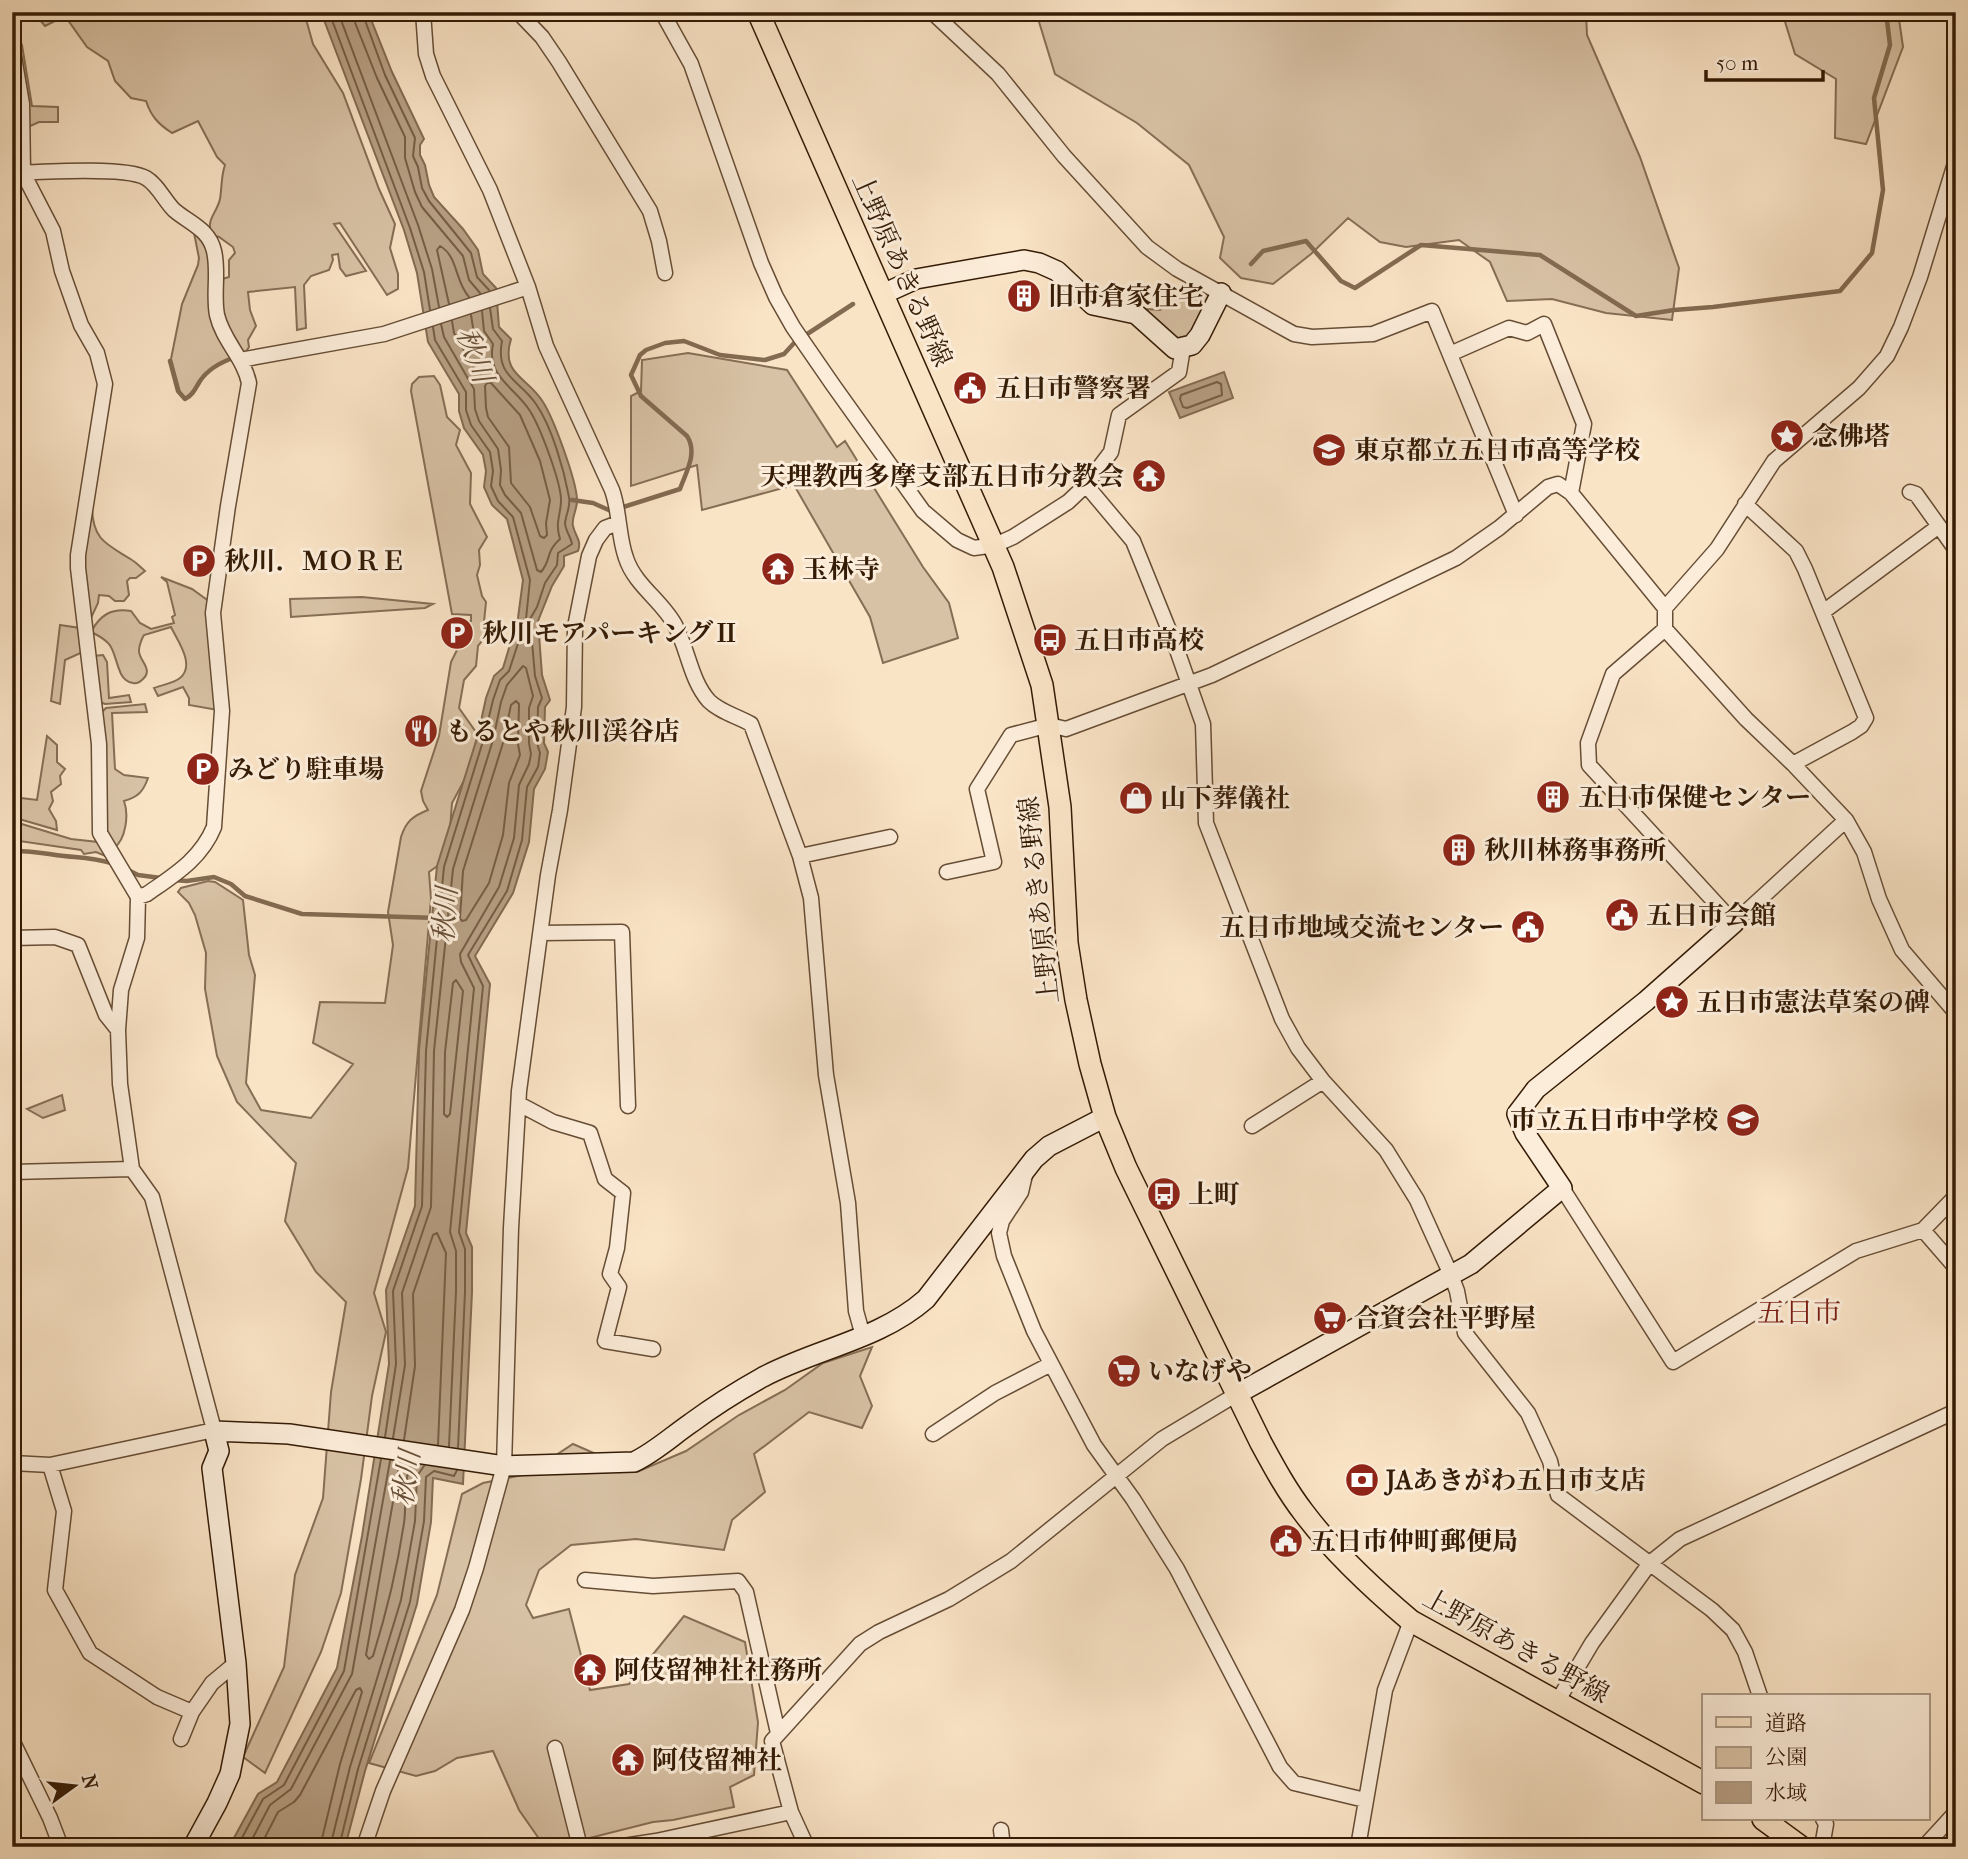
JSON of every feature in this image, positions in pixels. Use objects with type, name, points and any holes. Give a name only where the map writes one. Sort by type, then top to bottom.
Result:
[{"type":"main road","name":"上野原あきる野線","points":[[765,13],[954,459],[995,545],[1042,685],[1060,807],[1067,943],[1087,1051],[1105,1117],[1126,1168],[1261,1443],[1303,1512],[1369,1585],[1411,1621],[1702,1782]]},
{"type":"main road","points":[[1764,1820],[1801,1847]]},
{"type":"street","points":[[423,12],[426,54],[433,76],[490,190],[546,346],[617,503],[626,559],[635,576],[676,625],[698,684],[707,698],[717,708],[751,724],[800,856],[811,898],[826,1076],[848,1203],[856,1311],[863,1336]]},
{"type":"street","points":[[519,12],[542,37],[559,62],[650,211],[665,273]]},
{"type":"street","points":[[662,12],[691,64],[761,263],[776,297],[794,328],[923,511],[966,546],[974,548],[995,545],[1013,537],[1068,502],[1086,485],[1111,452],[1119,415],[1179,372],[1183,348]]},
{"type":"street","points":[[932,12],[998,74],[1065,156],[1147,247],[1162,260],[1294,334],[1312,337],[1373,334],[1432,311],[1516,514]]},
{"type":"street","points":[[12,45],[22,104],[18,173],[53,230],[62,271],[81,325],[97,354],[104,375],[104,399],[78,568],[99,744],[100,833],[138,897],[137,939],[121,990],[118,1030],[120,1084],[132,1169],[152,1197],[214,1430],[50,1465],[12,1462]]},
{"type":"street","points":[[1665,608],[1717,549],[1774,461],[1859,388],[1887,356],[1920,277],[1956,160]]},
{"type":"street","points":[[18,173],[125,171],[145,177],[151,182],[173,209],[201,228],[212,244],[217,315],[225,338],[247,370],[249,383],[213,613],[222,711],[215,820],[208,841],[200,853],[168,879],[138,897]]},
{"type":"street","points":[[883,294],[916,279],[1024,260],[1057,271],[1093,304],[1136,314],[1175,349],[1192,345],[1200,335],[1221,293]]},
{"type":"street","points":[[240,360],[354,341],[524,289]]},
{"type":"street","points":[[1450,354],[1509,328],[1527,332],[1544,324],[1584,424],[1572,493]]},
{"type":"street","points":[[947,872],[994,862],[977,789],[1011,735],[1049,725],[1066,729],[1188,684],[1275,647],[1456,558],[1548,488],[1558,484],[1572,493],[1665,608],[1665,629],[1746,719],[1846,820],[1864,852],[1879,898],[1902,950],[1956,1013]]},
{"type":"street","points":[[1086,485],[1133,541],[1177,650],[1203,724],[1206,823],[1282,1019],[1298,1048],[1323,1081],[1386,1150],[1417,1200],[1457,1291],[1465,1333],[1528,1413],[1550,1461],[1558,1495],[1713,1610],[1733,1630],[1745,1652],[1759,1694]]},
{"type":"street","points":[[1910,492],[1916,494],[1956,550]]},
{"type":"street","points":[[1745,504],[1796,551],[1866,718],[1861,726],[1852,732],[1793,764]]},
{"type":"street","points":[[364,1847],[383,1791],[462,1610],[476,1568],[500,1465],[519,1104],[574,707],[575,627],[589,556],[605,528],[618,522]]},
{"type":"street","points":[[1823,612],[1939,526]]},
{"type":"street","points":[[1665,629],[1614,674],[1588,743],[1589,765],[1734,923]]},
{"type":"street","points":[[1846,820],[1646,1001],[1536,1089],[1517,1114],[1525,1133],[1673,1362],[1856,1251],[1923,1230],[1956,1196]]},
{"type":"street","points":[[800,856],[890,837]]},
{"type":"street","points":[[541,933],[622,932],[628,1106]]},
{"type":"street","points":[[12,938],[55,937],[78,945],[106,1015],[118,1030]]},
{"type":"street","points":[[1252,1126],[1323,1081]]},
{"type":"street","points":[[519,1104],[554,1122],[590,1133],[605,1179],[622,1193],[617,1248],[610,1274],[619,1287],[605,1341],[653,1349]]},
{"type":"street","points":[[193,1847],[230,1774],[240,1724],[236,1663],[212,1468],[219,1451],[214,1431],[289,1434],[500,1465],[634,1462],[648,1455],[724,1399],[764,1377],[790,1364],[889,1327],[926,1299],[1034,1159],[1048,1146],[1105,1117]]},
{"type":"street","points":[[12,1172],[132,1169]]},
{"type":"street","points":[[1025,1170],[1021,1192],[1002,1221],[999,1233],[1004,1256],[1034,1331],[1094,1445],[1133,1499],[1177,1569],[1280,1767],[1294,1783],[1365,1800]]},
{"type":"street","points":[[807,1847],[791,1812],[772,1741],[860,1644],[948,1599],[1011,1561],[1163,1438],[1471,1264],[1562,1188]]},
{"type":"street","points":[[1923,1230],[1956,1268]]},
{"type":"street","points":[[933,1434],[995,1393],[1051,1364]]},
{"type":"street","points":[[1557,1702],[1592,1643],[1650,1563],[1680,1539],[1956,1411]]},
{"type":"street","points":[[50,1465],[64,1511],[55,1590],[90,1653],[157,1697],[192,1712]]},
{"type":"street","points":[[585,1580],[653,1586],[738,1581],[746,1592],[778,1733]]},
{"type":"street","points":[[1358,1847],[1385,1690],[1411,1621]]},
{"type":"street","points":[[181,1739],[192,1712],[212,1683],[236,1663]]},
{"type":"street","points":[[12,1741],[50,1818],[61,1847]]},
{"type":"street","points":[[555,1748],[580,1847]]},
{"type":"street","points":[[617,1847],[791,1812]]},
{"type":"street","points":[[1924,1847],[1956,1812]]},
{"type":"street","points":[[1822,1847],[1826,1824],[1824,1820]]},
{"type":"street","points":[[1001,1830],[1003,1847]]},
{"type":"green space","points":[[12,12],[17,18],[17,34],[22,45],[32,106],[58,107],[58,122],[39,122],[28,127],[23,77],[12,30]]},
{"type":"green space","points":[[33,12],[304,12],[313,44],[343,93],[395,224],[390,248],[398,274],[398,289],[387,295],[340,223],[334,224],[366,271],[346,276],[340,268],[338,254],[332,255],[329,270],[311,276],[304,285],[306,328],[297,330],[295,287],[248,292],[250,310],[256,326],[243,356],[225,330],[219,280],[229,277],[229,260],[235,253],[233,247],[212,235],[210,230],[219,204],[225,165],[217,157],[198,121],[172,133],[156,119],[146,101],[131,98],[115,81],[108,61],[87,47],[65,16],[45,26]]},
{"type":"green space","points":[[1036,12],[1586,12],[1587,35],[1640,157],[1679,268],[1672,320],[1606,313],[1552,299],[1507,301],[1490,262],[1459,240],[1406,247],[1380,242],[1348,218],[1311,254],[1273,284],[1241,278],[1220,258],[1224,237],[1189,165],[1137,123],[1055,74]]},
{"type":"green space","points":[[1782,12],[1898,12],[1903,47],[1866,144],[1835,138],[1836,79],[1795,54]]},
{"type":"green space","points":[[193,228],[202,235],[212,261],[234,357],[210,369],[185,398],[180,392],[171,359],[182,304],[198,265]]},
{"type":"green space","points":[[1189,281],[1208,293],[1209,302],[1193,334],[1173,343],[1138,316],[1147,309],[1160,310],[1174,297],[1185,292]]},
{"type":"green space","points":[[688,353],[787,370],[837,447],[845,441],[923,567],[949,603],[958,638],[883,663],[870,617],[794,485],[702,510],[697,465],[631,486],[631,396],[641,391],[642,360]]},
{"type":"green space","points":[[434,376],[440,385],[447,417],[460,430],[456,445],[471,473],[470,504],[487,537],[479,550],[480,565],[477,575],[486,602],[486,636],[478,646],[476,666],[464,680],[459,708],[478,735],[466,777],[452,803],[449,842],[443,862],[429,872],[431,899],[408,1168],[374,1293],[386,1332],[372,1396],[341,1593],[321,1652],[265,1773],[243,1757],[284,1667],[295,1575],[323,1498],[331,1392],[346,1302],[316,1272],[285,1221],[296,1163],[237,1102],[217,1056],[205,989],[206,953],[195,915],[189,903],[178,892],[181,888],[208,881],[215,882],[243,900],[249,955],[255,975],[246,1083],[261,1110],[311,1118],[353,1064],[313,1043],[320,1002],[385,1003],[393,945],[388,912],[401,837],[411,820],[428,810],[421,791],[439,736],[451,662],[463,643],[463,629],[466,623],[471,621],[471,615],[452,614],[411,391],[412,384],[419,377]]},
{"type":"green space","points":[[92,508],[95,528],[103,540],[145,571],[127,581],[129,595],[124,601],[115,601],[109,596],[99,595],[91,618],[84,556]]},
{"type":"green space","points":[[161,577],[192,589],[210,602],[218,710],[189,705],[189,698],[183,687],[158,696],[154,688],[180,678],[186,666],[184,652],[171,627],[144,635],[139,654],[147,672],[140,682],[136,683],[123,677],[109,644],[91,632],[102,617],[118,611],[131,611],[140,623],[151,629],[174,623],[172,617],[175,615],[167,582]]},
{"type":"green space","points":[[362,597],[433,604],[425,608],[291,617],[290,599]]},
{"type":"green space","points":[[60,625],[80,628],[83,652],[65,660],[60,704],[51,701]]},
{"type":"green space","points":[[103,655],[107,662],[109,698],[129,695],[131,702],[100,702],[94,656]]},
{"type":"green space","points":[[145,704],[147,712],[112,713],[115,769],[124,775],[148,778],[139,793],[124,801],[125,826],[121,839],[114,848],[106,830],[102,712],[106,708]]},
{"type":"green space","points":[[47,736],[57,745],[57,762],[65,769],[60,776],[61,784],[51,792],[53,801],[49,809],[56,821],[57,830],[12,817],[12,797],[37,800]]},
{"type":"green space","points":[[12,821],[71,839],[98,842],[108,857],[96,852],[84,854],[81,850],[12,840]]},
{"type":"green space","points":[[62,1095],[65,1110],[43,1118],[27,1109]]},
{"type":"green space","points":[[872,1347],[860,1376],[872,1406],[862,1428],[809,1412],[754,1454],[765,1492],[732,1520],[724,1550],[636,1539],[571,1545],[539,1570],[526,1605],[533,1618],[569,1609],[590,1690],[629,1684],[684,1616],[745,1642],[758,1722],[754,1775],[730,1787],[734,1807],[653,1822],[554,1847],[542,1843],[519,1810],[493,1751],[457,1758],[435,1771],[416,1776],[369,1763],[437,1595],[462,1494],[483,1483],[527,1474],[573,1444],[637,1472],[686,1451],[739,1415],[785,1390],[823,1363]]},
{"type":"water","name":"秋川","points":[[321,12],[368,12],[392,72],[424,139],[420,145],[420,155],[434,197],[478,250],[483,274],[496,288],[499,327],[511,339],[509,361],[512,368],[543,402],[558,435],[576,490],[573,523],[579,544],[578,551],[564,556],[564,566],[552,586],[538,621],[542,675],[550,700],[545,707],[544,743],[548,752],[545,769],[534,789],[529,842],[513,893],[475,956],[490,984],[466,1233],[472,1247],[472,1292],[463,1484],[433,1478],[431,1522],[417,1604],[365,1771],[345,1847],[229,1847],[258,1794],[277,1782],[337,1668],[362,1536],[389,1364],[386,1290],[415,1206],[419,1050],[437,866],[478,735],[486,698],[494,676],[503,668],[518,618],[523,580],[507,519],[492,505],[484,487],[486,471],[483,455],[464,428],[459,411],[459,394],[428,342],[417,273],[404,230]]},
{"type":"water","points":[[1224,372],[1233,398],[1180,418],[1169,392]]},
{"type":"waterway","points":[[1251,264],[1263,251],[1306,241],[1341,281],[1355,288],[1421,245],[1540,255],[1636,316],[1840,291],[1872,253],[1883,190],[1874,98],[1890,45],[1886,12]]},
{"type":"waterway","points":[[572,500],[593,503],[611,511],[680,489],[690,462],[690,442],[687,436],[641,396],[631,375],[640,355],[646,350],[665,343],[684,341],[720,355],[765,360],[784,354],[795,342],[853,304]]},
{"type":"waterway","points":[[170,361],[178,391],[185,399],[210,370],[233,358]]},
{"type":"waterway","points":[[12,851],[85,858],[115,864]]},
{"type":"waterway","points":[[126,869],[138,875],[161,878]]},
{"type":"waterway","name":"秋川","points":[[173,880],[214,877],[231,884],[245,896],[302,914],[439,918]]},
{"type":"place","name":"旧市倉家住宅","points":[[1024,296]]},
{"type":"place","name":"五日市警察署","points":[[970,388]]},
{"type":"place","name":"念佛塔","points":[[1787,436]]},
{"type":"place","name":"東京都立五日市高等学校","points":[[1329,450]]},
{"type":"place","name":"天理教西多摩支部五日市分教会","points":[[1149,476]]},
{"type":"place","name":"秋川．ＭＯＲＥ","points":[[199,561]]},
{"type":"place","name":"玉林寺","points":[[778,569]]},
{"type":"place","name":"秋川モアパーキングⅡ","points":[[457,633]]},
{"type":"place","name":"五日市高校","points":[[1050,640]]},
{"type":"place","name":"もるとや秋川渓谷店","points":[[421,731]]},
{"type":"place","name":"みどり駐車場","points":[[203,769]]},
{"type":"place","name":"五日市保健センター","points":[[1553,797]]},
{"type":"place","name":"山下葬儀社","points":[[1136,798]]},
{"type":"place","name":"秋川林務事務所","points":[[1459,850]]},
{"type":"place","name":"五日市会館","points":[[1622,915]]},
{"type":"place","name":"五日市地域交流センター","points":[[1528,927]]},
{"type":"place","name":"五日市憲法草案の碑","points":[[1672,1002]]},
{"type":"place","name":"市立五日市中学校","points":[[1743,1120]]},
{"type":"place","name":"上町","points":[[1164,1194]]},
{"type":"place","name":"合資会社平野屋","points":[[1330,1318]]},
{"type":"place","name":"いなげや","points":[[1124,1371]]},
{"type":"place","name":"JAあきがわ五日市支店","points":[[1362,1480]]},
{"type":"place","name":"五日市仲町郵便局","points":[[1286,1541]]},
{"type":"place","name":"阿伎留神社社務所","points":[[590,1670]]},
{"type":"place","name":"阿伎留神社","points":[[628,1760]]},
{"type":"district","name":"五日市","points":[[1799,1312]]}]
